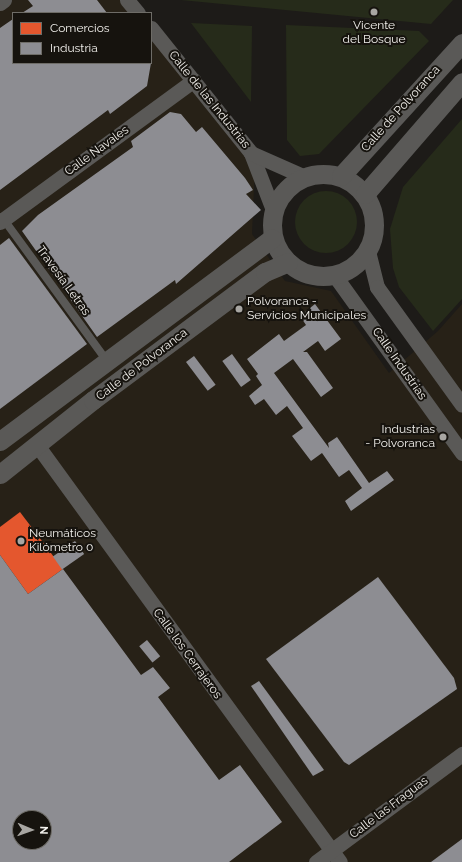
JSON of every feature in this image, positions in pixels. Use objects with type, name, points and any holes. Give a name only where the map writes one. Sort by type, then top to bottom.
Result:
[{"type":"street","points":[[0,3],[4,0]]},
{"type":"street","points":[[127,0],[137,12]]},
{"type":"street","name":"Calle de las Industrias","points":[[152,29],[251,153],[273,210]]},
{"type":"street","name":"Calle de Polvoranca","points":[[341,176],[462,43]]},
{"type":"street","name":"Calle Navales","points":[[1,219],[194,80]]},
{"type":"street","points":[[365,194],[462,82]]},
{"type":"street","name":"Calle de las Industrias","points":[[251,153],[303,176]]},
{"type":"street","points":[[368,251],[355,265],[335,276],[316,276],[303,272],[288,262],[272,238],[273,210],[280,196],[290,184],[303,176],[322,173],[341,176],[354,183],[365,194],[372,209],[374,225],[368,251],[377,287],[460,399]]},
{"type":"street","name":"Calle de Polvoranca","points":[[0,441],[272,238]]},
{"type":"street","name":"Calle de Polvoranca","points":[[0,474],[37,444],[265,272],[288,262]]},
{"type":"street","name":"Calle Industrias","points":[[335,276],[462,453]]},
{"type":"street","name":"Calle los Cerrajeros","points":[[37,444],[336,856]]},
{"type":"street","name":"Calle las Fraguas","points":[[316,862],[336,856],[462,754]]},
{"type":"lane","name":"Travesía Letras","points":[[1,219],[107,362]]},
{"type":"shaded area","points":[[0,0],[121,0],[131,12],[12,12],[12,64],[152,64],[152,37],[255,165],[252,234],[285,281],[331,291],[389,373],[438,331],[462,304],[462,862],[0,862]]},
{"type":"green space","name":"Vicente del Bosque","points":[[181,0],[453,0],[431,24]]},
{"type":"green space","points":[[191,23],[252,26],[251,102]]},
{"type":"green space","points":[[286,25],[419,31],[429,41],[319,154],[300,156],[287,140]]},
{"type":"green space","points":[[462,119],[462,299],[433,331],[399,287],[393,268],[390,229],[403,187]]},
{"type":"green space","points":[[320,191],[332,191],[348,200],[355,210],[357,222],[355,234],[348,244],[332,253],[320,253],[309,248],[300,239],[295,228],[295,216],[300,205],[309,196]]},
{"type":"building: Comercios","name":"Neumáticos Kilómetro 0","points":[[20,512],[63,569],[28,594],[0,555],[0,527]]},
{"type":"building: Industria","points":[[28,0],[97,0],[106,12],[24,12],[33,6]]},
{"type":"building: Industria","points":[[12,20],[12,64],[151,64],[147,86],[110,114],[108,110],[0,190],[0,28]]},
{"type":"building: Industria","points":[[170,112],[181,114],[196,132],[202,127],[245,178],[253,190],[246,194],[261,210],[176,284],[175,280],[97,337],[22,231],[38,215],[133,147],[131,141]]},
{"type":"building: Industria","points":[[9,238],[87,344],[0,409],[0,245]]},
{"type":"building: Industria","points":[[315,304],[341,339],[325,351],[318,341],[303,352],[307,352],[333,388],[321,397],[293,359],[274,373],[329,448],[328,443],[337,437],[369,483],[387,471],[394,480],[351,511],[345,501],[362,488],[349,470],[339,477],[322,453],[311,461],[292,436],[303,428],[287,406],[276,415],[264,399],[255,405],[249,396],[262,385],[256,376],[258,374],[247,359],[279,334],[284,341],[306,325],[300,316]]},
{"type":"building: Industria","points":[[232,354],[251,380],[241,387],[222,361]]},
{"type":"building: Industria","points":[[194,356],[216,385],[208,391],[186,362]]},
{"type":"building: Industria","points":[[75,541],[84,554],[62,570],[53,556]]},
{"type":"building: Industria","points":[[0,555],[28,594],[63,569],[141,675],[153,667],[170,688],[158,697],[219,780],[240,765],[282,822],[229,862],[0,862]]},
{"type":"building: Industria","points":[[378,577],[454,678],[457,689],[349,765],[344,762],[266,659]]},
{"type":"building: Industria","points":[[147,640],[160,656],[152,663],[139,646]]},
{"type":"building: Industria","points":[[259,681],[324,770],[313,776],[251,686]]},
{"type":"building: Industria","points":[[462,839],[462,862],[431,862]]},
{"type":"place","name":"Vicente del Bosque","points":[[374,12]]},
{"type":"place","name":"Polvoranca - Servicios Municipales","points":[[239,309]]},
{"type":"place","name":"Industrias - Polvoranca","points":[[443,437]]},
{"type":"place","name":"Neumáticos Kilómetro 0","points":[[21,541]]}]
